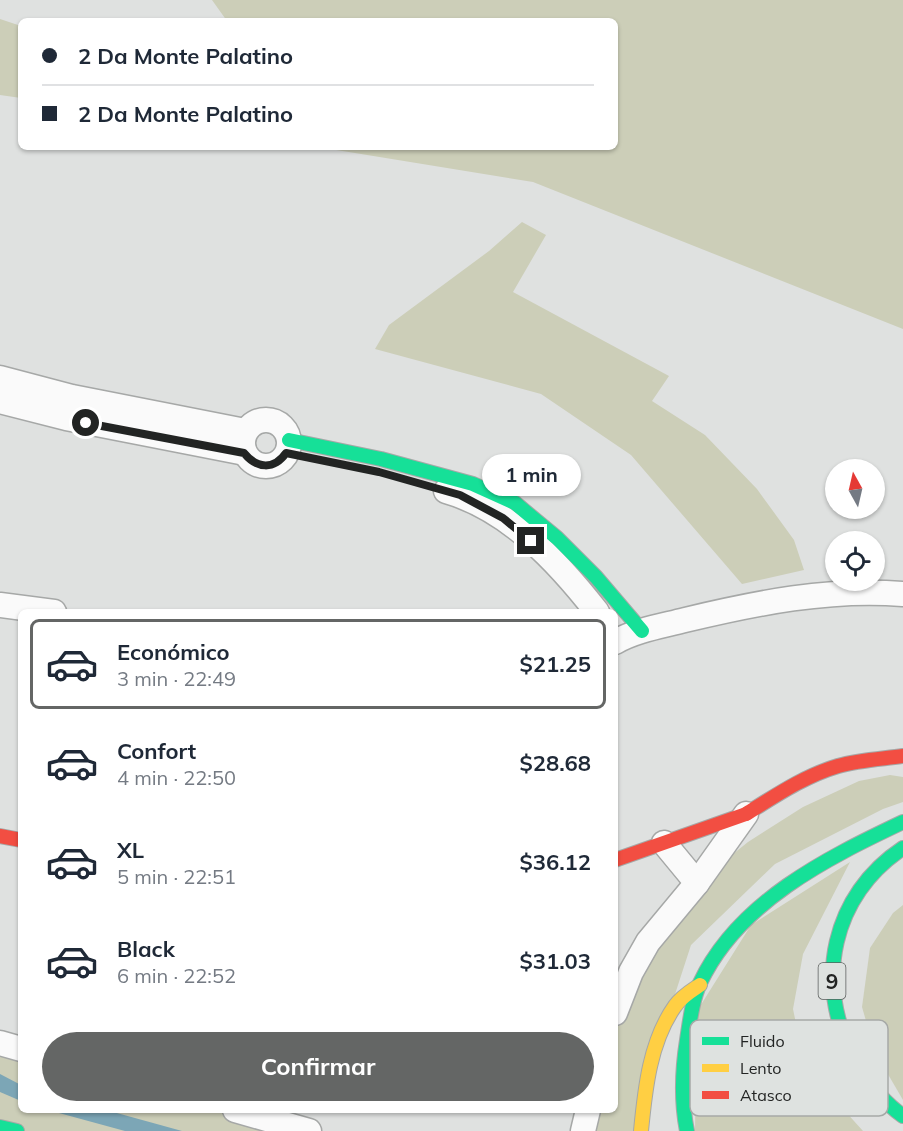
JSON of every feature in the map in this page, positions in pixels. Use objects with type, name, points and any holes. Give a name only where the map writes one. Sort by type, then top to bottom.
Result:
[{"type":"main road","points":[[288,447],[381,459],[473,484],[515,503],[557,538],[596,577],[642,631]]},
{"type":"main road","points":[[618,859],[746,814],[779,793],[828,769],[863,761],[903,756]]},
{"type":"main road","points":[[690,1020],[699,985],[712,962],[737,930],[782,891],[834,855],[903,822]]},
{"type":"main road","points":[[0,836],[18,839]]},
{"type":"main road","name":"9","points":[[839,1020],[831,974],[835,944],[843,920],[868,877],[903,848]]},
{"type":"main road","points":[[641,1131],[652,1065],[666,1023],[676,1005],[699,985]]},
{"type":"main road","points":[[687,1131],[682,1084],[690,1022]]},
{"type":"main road","name":"9","points":[[888,1102],[903,1116]]},
{"type":"main road","points":[[0,1127],[17,1131]]},
{"type":"street","points":[[0,378],[245,442],[255,463],[261,466],[276,464],[288,447],[283,427],[270,420],[256,422],[245,442]]},
{"type":"street","points":[[0,401],[66,418],[245,442]]},
{"type":"street","points":[[288,447],[460,495],[503,518],[545,553],[595,609]]},
{"type":"street","points":[[618,638],[721,611],[794,597],[849,592],[903,594]]},
{"type":"street","points":[[0,605],[31,609]]},
{"type":"street","points":[[618,1005],[631,972],[648,942],[697,883],[746,814]]},
{"type":"street","points":[[664,843],[697,883]]},
{"type":"street","points":[[0,1043],[18,1048]]},
{"type":"street","points":[[246,1113],[309,1131]]},
{"type":"street","points":[[583,1131],[587,1113]]},
{"type":"green space","points":[[212,0],[903,0],[903,329],[533,182],[336,150],[618,150],[618,18],[225,18]]},
{"type":"green space","points":[[0,19],[18,25],[18,98],[0,95]]},
{"type":"green space","points":[[522,222],[546,235],[513,292],[669,376],[652,401],[705,435],[757,489],[794,540],[804,570],[742,584],[631,455],[541,394],[375,349],[389,325],[489,251]]},
{"type":"green space","points":[[890,775],[903,777],[903,802],[883,809],[775,864],[691,945],[652,1065],[641,1131],[583,1131],[589,1113],[618,1113],[618,1003],[697,883],[748,842],[803,807],[859,781]]},
{"type":"green space","points":[[850,862],[803,954],[793,1009],[795,1020],[697,1020],[697,1011],[751,925]]},
{"type":"green space","points":[[903,905],[903,1100],[888,1074],[888,1020],[866,1020],[862,1007],[870,948],[893,913]]},
{"type":"green space","points":[[0,1043],[18,1048],[18,1113],[246,1113],[309,1131],[17,1131],[0,1127]]},
{"type":"green space","points":[[695,1116],[849,1116],[863,1131],[695,1131]]},
{"type":"water","points":[[0,1074],[18,1083],[18,1100],[0,1092]]},
{"type":"water","points":[[59,1113],[117,1113],[182,1131],[125,1131]]},
{"type":"traffic: fast","points":[[289,440],[381,459],[473,484],[515,503],[557,538],[596,577],[642,631]]},
{"type":"traffic: fast","points":[[687,1131],[683,1086],[690,1018],[700,983],[717,954],[737,929],[787,886],[815,867],[903,822]]},
{"type":"traffic: fast","points":[[839,1020],[834,999],[833,970],[837,942],[846,915],[860,890],[879,867],[903,848]]},
{"type":"traffic: fast","points":[[888,1104],[903,1116]]},
{"type":"traffic: fast","points":[[0,1127],[17,1131]]},
{"type":"traffic: slow","points":[[641,1131],[650,1066],[660,1034],[677,1003],[700,985]]},
{"type":"traffic: jam","points":[[746,814],[790,787],[825,770],[854,762],[903,756]]},
{"type":"traffic: jam","points":[[618,859],[746,814]]},
{"type":"traffic: jam","points":[[0,836],[18,839]]},
{"type":"route","points":[[86,423],[244,453],[261,466],[276,464],[286,453],[379,472],[460,495],[503,518],[531,541]]}]
